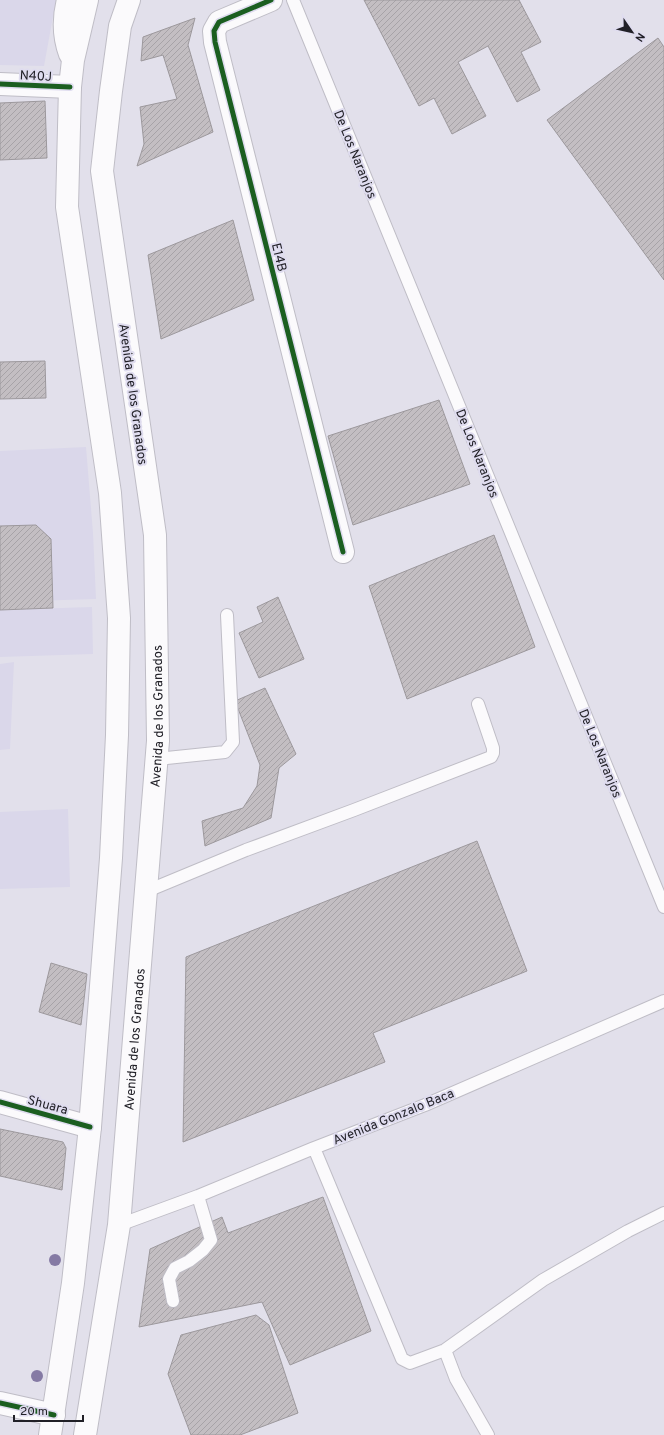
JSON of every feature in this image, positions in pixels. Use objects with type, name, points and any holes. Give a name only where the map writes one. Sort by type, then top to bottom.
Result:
[{"type":"main road","points":[[68,0],[64,15],[65,41],[73,60]]},
{"type":"main road","points":[[0,1403],[52,1425],[73,1283],[90,1127],[111,858],[117,735],[119,618],[110,493],[67,207],[70,87],[73,60],[87,0]]},
{"type":"main road","name":"Avenida de los Granados","points":[[85,1435],[119,1225],[158,741],[155,536],[102,171],[120,26],[129,0]]},
{"type":"main road","name":"E14B","points":[[271,0],[219,22],[214,31],[215,42],[343,552]]},
{"type":"main road","name":"N40J","points":[[0,84],[70,87]]},
{"type":"main road","name":"Shuara","points":[[0,1102],[90,1127]]},
{"type":"lane","name":"De Los Naranjos","points":[[293,0],[664,907]]},
{"type":"lane","points":[[157,759],[225,752],[234,742],[227,615]]},
{"type":"lane","points":[[146,891],[246,850],[491,757],[493,748],[478,704]]},
{"type":"lane","name":"Avenida Gonzalo Baca","points":[[119,1225],[198,1196],[314,1148],[425,1105],[664,1001]]},
{"type":"lane","points":[[314,1148],[402,1359],[410,1363],[445,1350],[543,1280],[628,1231],[664,1213]]},
{"type":"lane","points":[[172,1301],[169,1279],[175,1268],[189,1261],[203,1250],[211,1240],[198,1196]]},
{"type":"lane","points":[[445,1350],[456,1379],[488,1435]]},
{"type":"shaded area","points":[[0,0],[56,0],[44,66],[0,65]]},
{"type":"shaded area","points":[[86,447],[93,533],[96,599],[0,602],[0,451]]},
{"type":"shaded area","points":[[92,607],[93,654],[0,657],[0,610]]},
{"type":"shaded area","points":[[14,662],[10,749],[0,750],[0,664]]},
{"type":"shaded area","points":[[68,809],[70,887],[0,889],[0,812]]},
{"type":"building","points":[[364,0],[519,0],[541,42],[521,52],[540,90],[517,102],[488,46],[458,62],[486,116],[452,134],[434,98],[419,106]]},
{"type":"building","points":[[195,18],[188,45],[213,132],[137,166],[144,144],[140,107],[177,99],[163,55],[141,61],[143,37]]},
{"type":"building","points":[[658,38],[664,47],[664,280],[547,120]]},
{"type":"building","points":[[45,101],[47,158],[0,160],[0,103]]},
{"type":"building","points":[[233,220],[254,300],[161,339],[148,255]]},
{"type":"building","points":[[45,361],[46,398],[0,399],[0,362]]},
{"type":"building","points":[[439,400],[470,484],[353,525],[328,436]]},
{"type":"building","points":[[36,525],[51,539],[53,608],[0,610],[0,526]]},
{"type":"building","points":[[494,535],[535,647],[407,699],[369,586]]},
{"type":"building","points":[[278,597],[304,659],[259,678],[239,633],[263,622],[257,607]]},
{"type":"building","points":[[265,688],[296,754],[279,768],[271,818],[205,846],[202,821],[243,808],[257,786],[260,765],[235,701]]},
{"type":"building","points":[[477,841],[527,971],[373,1033],[385,1062],[183,1142],[186,957]]},
{"type":"building","points":[[51,963],[87,974],[81,1025],[39,1012]]},
{"type":"building","points":[[0,1129],[63,1142],[66,1148],[62,1190],[0,1176]]},
{"type":"building","points":[[323,1197],[371,1331],[290,1365],[262,1302],[139,1327],[150,1249],[222,1217],[228,1233]]},
{"type":"building","points":[[256,1315],[269,1325],[298,1413],[240,1435],[191,1435],[168,1374],[181,1335]]},
{"type":"cycle path","points":[[271,0],[219,22],[214,31],[215,42],[343,552]]},
{"type":"cycle path","points":[[0,84],[70,87]]},
{"type":"cycle path","points":[[0,1102],[90,1127]]},
{"type":"cycle path","points":[[0,1403],[54,1415]]}]
